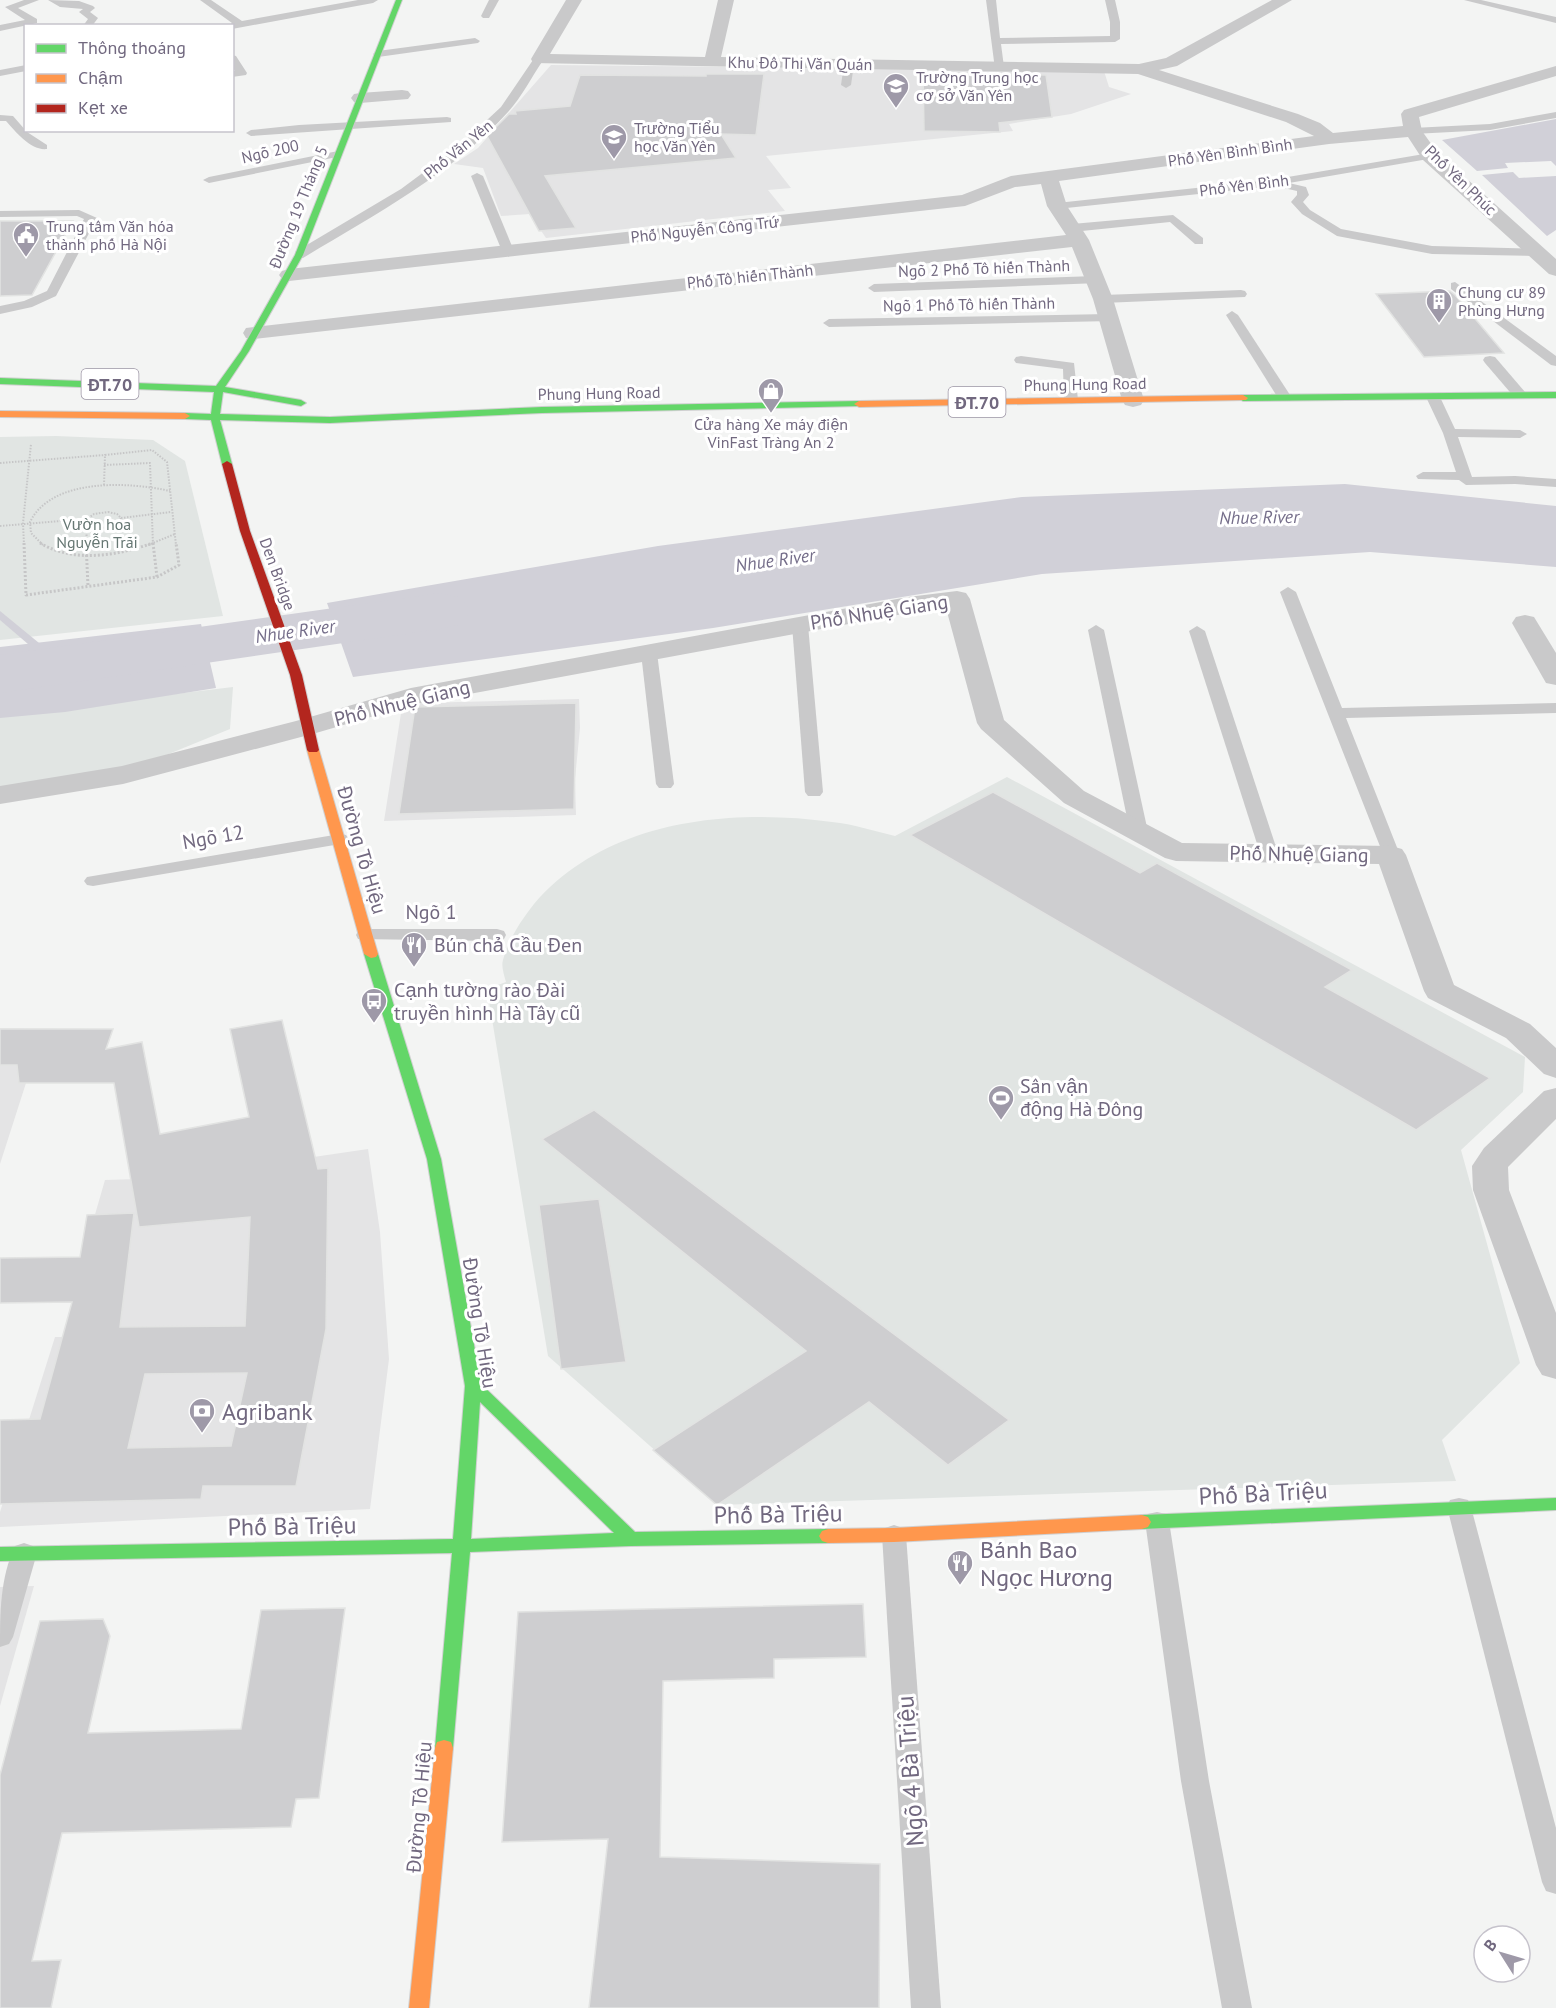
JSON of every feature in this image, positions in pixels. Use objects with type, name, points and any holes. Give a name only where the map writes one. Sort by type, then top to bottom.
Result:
[{"type":"street","name":"Đường 19 Tháng 5","points":[[215,418],[219,389],[299,255],[399,0]]},
{"type":"street","name":"Phố Văn Yên","points":[[539,59],[574,0]]},
{"type":"street","name":"Khu Đô Thị Văn Quán","points":[[712,61],[726,0]]},
{"type":"street","points":[[1139,69],[1171,62],[1284,0]]},
{"type":"street","name":"Khu Đô Thị Văn Quán","points":[[539,59],[1139,69]]},
{"type":"street","points":[[1139,69],[1292,118],[1314,128],[1329,139]]},
{"type":"street","name":"Phố Yên Phúc","points":[[1556,71],[1410,114],[1413,131],[1430,156],[1551,252],[1556,270]]},
{"type":"street","points":[[360,98],[402,95]]},
{"type":"street","name":"Phố Yên Bình Bình","points":[[1048,177],[1329,139],[1413,131]]},
{"type":"street","points":[[1048,177],[1057,206],[1075,234],[1103,299],[1132,400]]},
{"type":"street","name":"Phố Nguyễn Công Trứ","points":[[289,275],[965,200],[1011,182],[1048,177]]},
{"type":"street","name":"Phố Tô hiến Thành","points":[[254,333],[1075,234]]},
{"type":"street","name":"Phung Hung Road","points":[[0,381],[155,384],[219,389],[316,405],[398,415]]},
{"type":"street","name":"Phung Hung Road","points":[[0,414],[119,414],[330,420],[542,410],[1071,400],[1556,395]]},
{"type":"street","name":"Den Bridge","points":[[215,418],[245,531],[302,697]]},
{"type":"street","name":"Phố Nhuệ Giang","points":[[0,795],[123,775],[306,727],[411,696],[800,625],[957,599],[991,723],[1074,797],[1176,852],[1391,855],[1440,991],[1518,1031],[1556,1066]]},
{"type":"street","points":[[1525,623],[1556,677]]},
{"type":"street","name":"Đường Tô Hiệu","points":[[302,697],[306,727],[340,838],[365,935],[434,1159],[473,1386],[419,2008]]},
{"type":"street","points":[[1556,1099],[1497,1156],[1490,1166],[1491,1190],[1556,1365]]},
{"type":"street","points":[[473,1386],[632,1539]]},
{"type":"street","name":"Phố Bà Triệu","points":[[12,1554],[894,1535],[1556,1504]]},
{"type":"lane","points":[[34,0],[10,8],[41,24]]},
{"type":"lane","points":[[53,0],[63,6],[79,4],[90,9],[84,12],[93,18],[88,24]]},
{"type":"lane","points":[[205,0],[236,25],[373,0]]},
{"type":"lane","points":[[486,16],[494,0]]},
{"type":"lane","points":[[991,0],[999,67]]},
{"type":"lane","points":[[996,41],[1115,39],[1115,22],[1110,0]]},
{"type":"lane","points":[[1469,0],[1556,20]]},
{"type":"lane","points":[[0,28],[34,21]]},
{"type":"lane","points":[[378,54],[475,41]]},
{"type":"lane","name":"Phố Văn Yên","points":[[299,255],[405,191],[463,148],[505,109],[539,59]]},
{"type":"lane","points":[[234,61],[242,73],[234,74]]},
{"type":"lane","points":[[846,85],[849,64]]},
{"type":"lane","points":[[0,73],[24,68]]},
{"type":"lane","points":[[1413,131],[1490,127],[1556,115]]},
{"type":"lane","points":[[0,118],[9,118],[23,134],[44,147]]},
{"type":"lane","points":[[250,133],[447,120]]},
{"type":"lane","name":"Ngõ 200","points":[[209,180],[338,154]]},
{"type":"lane","name":"Phố Yên Bình","points":[[1057,206],[1270,183],[1430,156]]},
{"type":"lane","points":[[477,176],[508,251]]},
{"type":"lane","points":[[1270,183],[1302,189],[1303,195],[1297,202],[1306,212],[1337,232],[1432,250],[1551,252]]},
{"type":"lane","points":[[0,214],[79,213],[91,218],[52,293],[28,304],[0,310]]},
{"type":"lane","points":[[1075,234],[1173,218],[1199,242]]},
{"type":"lane","points":[[1455,286],[1556,362]]},
{"type":"lane","name":"Ngõ 2 Phố Tô hiến Thành","points":[[874,288],[1103,299]]},
{"type":"lane","points":[[1103,299],[1241,294]]},
{"type":"lane","name":"Ngõ 1 Phố Tô hiến Thành","points":[[829,323],[1103,299]]},
{"type":"lane","points":[[1232,315],[1285,398]]},
{"type":"lane","points":[[1021,360],[1069,366],[1071,400]]},
{"type":"lane","points":[[1490,360],[1520,395]]},
{"type":"lane","points":[[1433,397],[1450,433],[1466,481],[1515,480],[1556,483]]},
{"type":"lane","points":[[1450,433],[1520,434]]},
{"type":"lane","points":[[1423,476],[1463,476]]},
{"type":"lane","points":[[1288,592],[1391,855]]},
{"type":"lane","points":[[800,625],[814,792]]},
{"type":"lane","points":[[1096,630],[1139,832]]},
{"type":"lane","points":[[1197,631],[1269,853]]},
{"type":"lane","points":[[650,653],[665,784]]},
{"type":"lane","points":[[1334,713],[1556,708]]},
{"type":"lane","name":"Ngõ 12","points":[[93,881],[340,838]]},
{"type":"lane","name":"Ngõ 1","points":[[365,935],[497,935]]},
{"type":"lane","points":[[1459,1507],[1556,1882]]},
{"type":"lane","points":[[1157,1521],[1195,1781],[1237,2008]]},
{"type":"lane","name":"Ngõ 4 Bà Triệu","points":[[894,1535],[926,2008]]},
{"type":"lane","points":[[0,1637],[12,1554]]},
{"type":"path","points":[[0,463],[10,463],[28,461],[105,455],[152,450],[167,462],[171,512],[179,565],[157,577],[26,596],[23,523],[28,461],[31,441]]},
{"type":"path","points":[[104,485],[105,455]]},
{"type":"path","points":[[104,465],[150,463],[153,545],[157,577]]},
{"type":"path","points":[[170,492],[151,486],[104,485],[73,492],[51,501],[37,512],[30,523],[30,534],[39,543],[55,550],[85,555],[128,552],[153,545],[175,534]]},
{"type":"path","points":[[0,526],[85,519],[93,514],[106,512],[117,514],[121,518]]},
{"type":"path","points":[[121,518],[171,512]]},
{"type":"path","points":[[87,527],[108,528],[118,524],[121,518]]},
{"type":"path","points":[[85,519],[83,522],[87,527],[85,555],[88,586]]},
{"type":"shaded area","points":[[551,65],[1104,71],[1109,87],[1131,94],[1071,114],[1009,124],[1013,131],[766,156],[791,188],[768,190],[785,211],[546,238],[530,214],[501,216],[483,168],[454,164],[478,148]]},
{"type":"shaded area","points":[[579,699],[580,728],[575,779],[576,815],[384,821],[402,707],[418,703]]},
{"type":"shaded area","points":[[0,1028],[113,1029],[95,1083],[26,1083],[0,1164]]},
{"type":"shaded area","points":[[368,1149],[380,1232],[389,1359],[370,1509],[0,1527],[0,1512],[55,1337],[66,1337],[85,1249],[105,1180],[172,1178]]},
{"type":"shaded area","points":[[34,1586],[0,1706],[0,1587]]},
{"type":"green space","name":"Vườn hoa Nguyễn Trãi","points":[[56,436],[153,440],[185,461],[223,616],[0,640],[0,437]]},
{"type":"green space","points":[[233,687],[230,729],[127,771],[0,790],[0,715]]},
{"type":"green space","name":"Sân vận động Hà Đông","points":[[1007,777],[1525,1057],[1523,1092],[1461,1150],[1520,1363],[1442,1440],[1456,1481],[717,1505],[548,1356],[487,989],[506,982],[502,965],[505,952],[516,930],[534,904],[563,876],[596,854],[633,837],[671,826],[752,817],[793,818],[848,824],[895,836]]},
{"type":"water","points":[[1556,119],[1556,166],[1551,161],[1505,163],[1508,168],[1477,171],[1442,140]]},
{"type":"water","points":[[1513,172],[1519,178],[1556,176],[1556,230],[1547,236],[1482,175]]},
{"type":"water","points":[[1345,484],[1556,506],[1556,567],[1370,552],[1042,574],[713,628],[353,677],[327,603],[658,546],[1022,497]]},
{"type":"water","points":[[201,624],[216,688],[65,712],[0,718],[0,647]]},
{"type":"building","points":[[923,72],[1046,75],[1052,117],[999,123],[1000,132],[924,131]]},
{"type":"building","points":[[706,74],[764,74],[756,135],[721,134],[736,158],[545,176],[576,228],[539,231],[487,136],[509,114],[516,114],[515,111],[570,106],[580,75],[706,76]]},
{"type":"building","name":"Trung tâm Văn hóa thành phố Hà Nội","points":[[0,221],[73,221],[32,295],[0,296]]},
{"type":"building","name":"Chung cư 89 Phùng Hưng","points":[[1450,291],[1504,353],[1424,357],[1376,294]]},
{"type":"building","points":[[576,703],[574,809],[399,814],[415,707]]},
{"type":"building","points":[[993,792],[1140,873],[1157,863],[1352,970],[1325,987],[1490,1078],[1416,1130],[910,835]]},
{"type":"building","points":[[282,1020],[318,1169],[328,1168],[326,1329],[296,1486],[203,1486],[201,1499],[0,1504],[0,1420],[40,1419],[72,1302],[0,1303],[0,1258],[80,1257],[87,1215],[134,1213],[120,1327],[245,1326],[250,1217],[139,1227],[114,1083],[19,1083],[17,1065],[0,1065],[0,1029],[113,1029],[106,1049],[142,1042],[160,1134],[249,1117],[230,1029]],"holes":[[[247,1373],[231,1446],[128,1448],[145,1374]]]},
{"type":"building","points":[[594,1110],[1009,1420],[948,1465],[869,1402],[717,1505],[653,1450],[806,1351],[542,1139]]},
{"type":"building","points":[[599,1199],[626,1362],[561,1369],[539,1205]]},
{"type":"building","points":[[863,1604],[866,1657],[774,1659],[774,1678],[663,1681],[660,1857],[880,1864],[879,2008],[589,2008],[608,1839],[502,1842],[518,1612]]},
{"type":"building","points":[[345,1608],[319,1798],[296,1799],[291,1827],[62,1833],[32,1961],[61,1960],[51,2008],[0,2008],[0,1775],[40,1621],[103,1619],[110,1636],[88,1733],[241,1729],[261,1610]]},
{"type":"waterway","name":"Nhue River","points":[[0,674],[440,611]]},
{"type":"waterway","points":[[0,614],[46,654]]},
{"type":"traffic: fast","points":[[227,464],[215,418],[219,389],[245,351],[299,255],[399,0]]},
{"type":"traffic: fast","points":[[0,381],[219,389],[301,403]]},
{"type":"traffic: fast","points":[[1243,398],[1556,395]]},
{"type":"traffic: fast","points":[[185,416],[330,420],[542,410],[859,404]]},
{"type":"traffic: fast","points":[[371,954],[434,1159],[473,1386],[444,1748]]},
{"type":"traffic: fast","points":[[473,1386],[631,1539]]},
{"type":"traffic: fast","points":[[1142,1522],[1556,1504]]},
{"type":"traffic: fast","points":[[0,1554],[461,1546],[631,1539],[828,1536]]},
{"type":"traffic: slow","points":[[859,404],[1243,398]]},
{"type":"traffic: slow","points":[[0,414],[185,416]]},
{"type":"traffic: slow","points":[[313,750],[371,954]]},
{"type":"traffic: slow","points":[[828,1536],[894,1535],[1142,1522]]},
{"type":"traffic: slow","points":[[419,2008],[444,1748]]},
{"type":"traffic: jam","points":[[227,464],[245,531],[296,675],[313,750]]},
{"type":"place","name":"Trường Trung học cơ sở Văn Yên","points":[[896,109]]},
{"type":"place","name":"Trường Tiểu học Văn Yên","points":[[614,160]]},
{"type":"place","name":"Trung tâm Văn hóa thành phố Hà Nội","points":[[26,258]]},
{"type":"place","name":"Chung cư 89 Phùng Hưng","points":[[1439,324]]},
{"type":"place","name":"Cửa hàng Xe máy điện VinFast Tràng An 2","points":[[771,414]]},
{"type":"place","name":"Bún chả Cầu Đen","points":[[414,968]]},
{"type":"place","name":"Cạnh tường rào Đài truyền hình Hà Tây cũ","points":[[374,1024]]},
{"type":"place","name":"Sân vận động Hà Đông","points":[[1001,1121]]},
{"type":"place","name":"Agribank","points":[[202,1434]]},
{"type":"place","name":"Bánh Bao Ngọc Hương","points":[[960,1586]]}]
